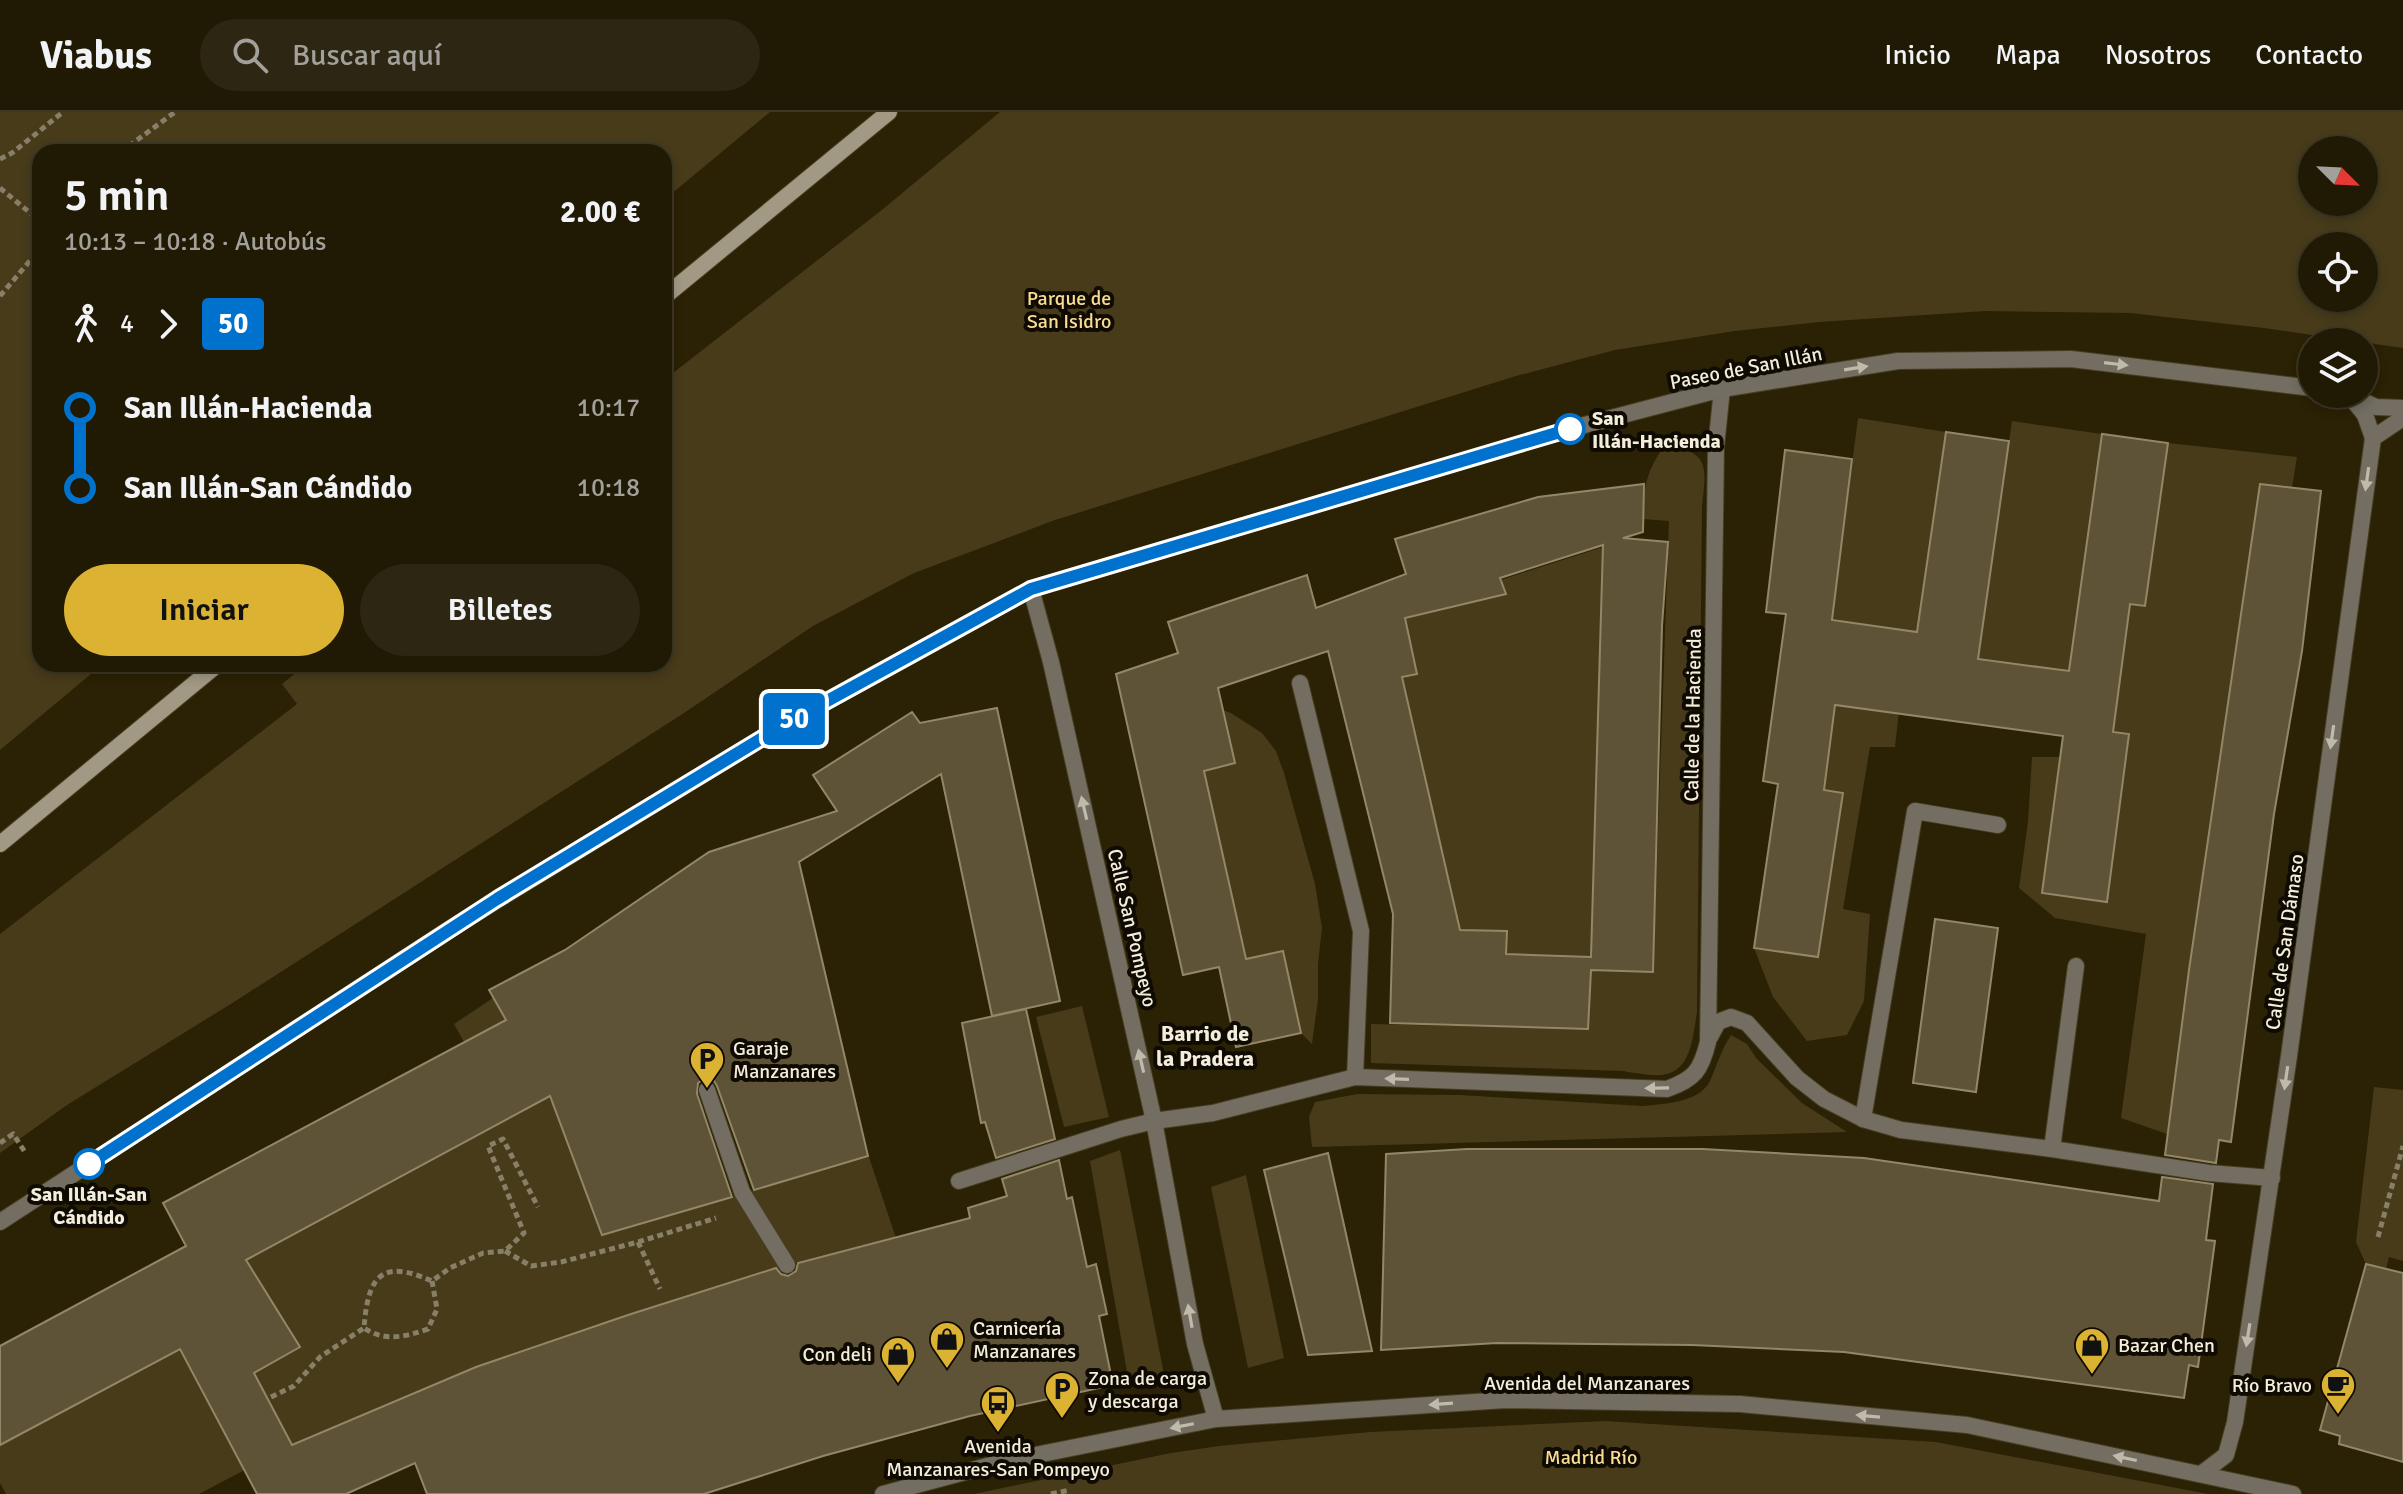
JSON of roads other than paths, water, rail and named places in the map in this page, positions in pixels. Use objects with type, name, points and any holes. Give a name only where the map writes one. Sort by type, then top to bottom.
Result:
[{"type":"street","points":[[672,290],[889,112]]},
{"type":"street","name":"Paseo de San Illán","points":[[0,1222],[458,924],[787,723],[1031,589],[1573,428],[1722,389],[1898,361],[2071,359],[2298,386]]},
{"type":"street","name":"Calle de la Hacienda","points":[[1708,1042],[1716,447],[1722,389]]},
{"type":"street","points":[[2378,407],[2403,408]]},
{"type":"street","points":[[2359,408],[2365,415],[2373,438],[2403,418]]},
{"type":"street","name":"Calle de San Dámaso","points":[[2201,1474],[2226,1455],[2235,1422],[2272,1178],[2373,438]]},
{"type":"street","name":"Calle San Pompeyo","points":[[1031,589],[1051,662],[1154,1121],[1195,1344],[1216,1419]]},
{"type":"street","points":[[0,844],[208,672]]},
{"type":"street","points":[[1300,683],[1361,931],[1355,1077]]},
{"type":"street","points":[[1863,1119],[1915,811],[1998,825]]},
{"type":"street","points":[[2052,1149],[2076,966]]},
{"type":"street","name":"Calle de la Hacienda","points":[[959,1181],[1121,1129],[1213,1113],[1355,1077],[1667,1089],[1690,1081],[1703,1061],[1718,1022],[1731,1017],[1747,1023],[1797,1078],[1824,1099],[1863,1119],[1901,1130],[2209,1173],[2272,1178]]},
{"type":"street","points":[[707,1090],[742,1192],[787,1265]]},
{"type":"street","name":"Avenida del Manzanares","points":[[883,1494],[1006,1461],[1216,1419],[1505,1400],[1740,1404],[1967,1425],[2293,1494]]},
{"type":"place","name":"San Illán-Hacienda","points":[[1570,429]]},
{"type":"place","name":"Garaje Manzanares","points":[[707,1090]]},
{"type":"place","name":"San Illán-San Cándido","points":[[89,1164]]},
{"type":"place","name":"Carnicería Manzanares","points":[[947,1370]]},
{"type":"place","name":"Bazar Chen","points":[[2092,1376]]},
{"type":"place","name":"Con deli","points":[[898,1385]]},
{"type":"place","name":"Río Bravo","points":[[2338,1416]]},
{"type":"place","name":"Zona de carga y descarga","points":[[1062,1420]]},
{"type":"place","name":"Avenida Manzanares-San Pompeyo","points":[[998,1434]]},
{"type":"district","name":"Barrio de la Pradera","points":[[1205,1046]]},
{"type":"park label","name":"Parque de San Isidro","points":[[1069,310]]},
{"type":"park label","name":"Madrid Río","points":[[1591,1457]]}]
